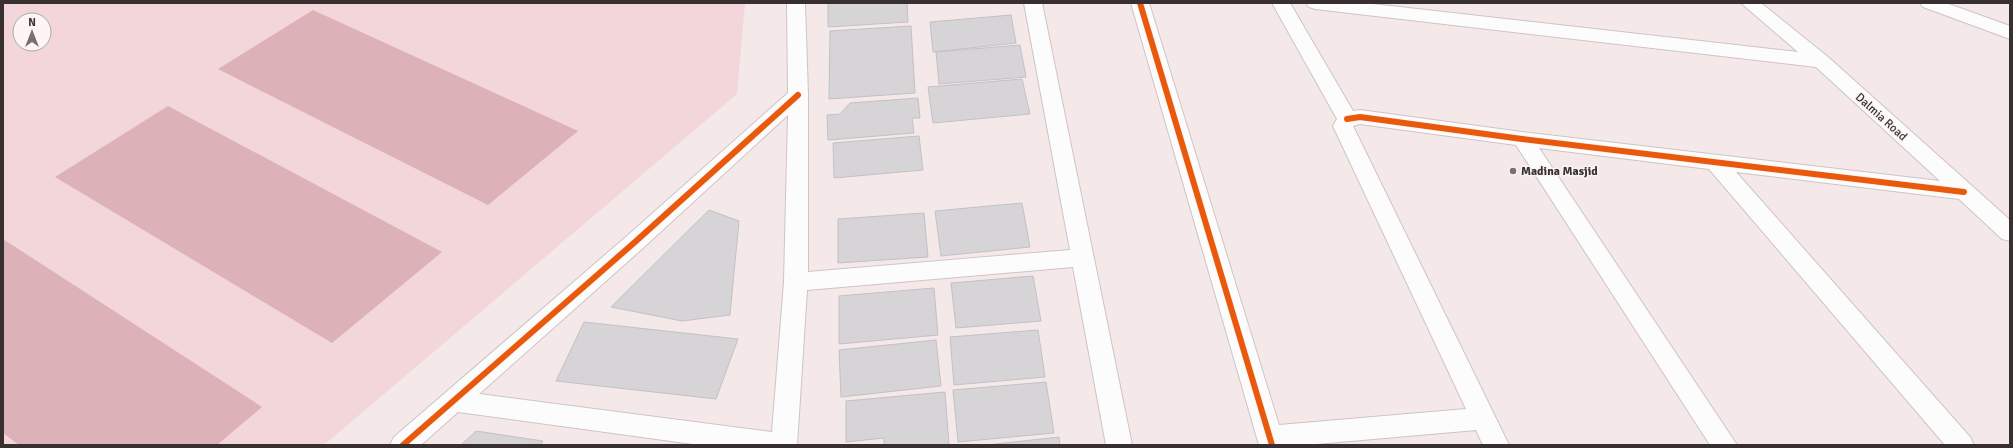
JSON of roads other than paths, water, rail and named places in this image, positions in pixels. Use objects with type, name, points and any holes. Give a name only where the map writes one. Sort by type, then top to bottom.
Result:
[{"type":"street","points":[[453,401],[784,445],[796,282],[798,95],[796,3]]},
{"type":"street","points":[[1033,3],[1118,445]]},
{"type":"street","points":[[1140,3],[1270,441],[1483,418]]},
{"type":"street","points":[[1282,3],[1347,119]]},
{"type":"street","points":[[1315,3],[1821,61]]},
{"type":"street","name":"Dalmia Road","points":[[1750,3],[1821,61],[2010,233]]},
{"type":"street","points":[[1929,3],[2010,33]]},
{"type":"street","points":[[403,445],[635,242],[798,95]]},
{"type":"street","points":[[1347,119],[1360,117],[1522,139],[1964,192]]},
{"type":"street","points":[[1347,119],[1343,126],[1496,445]]},
{"type":"street","points":[[1522,139],[1724,445]]},
{"type":"street","points":[[1715,162],[1961,445]]},
{"type":"street","points":[[796,282],[1082,258]]},
{"type":"place","name":"Madina Masjid","points":[[1513,171]]}]
